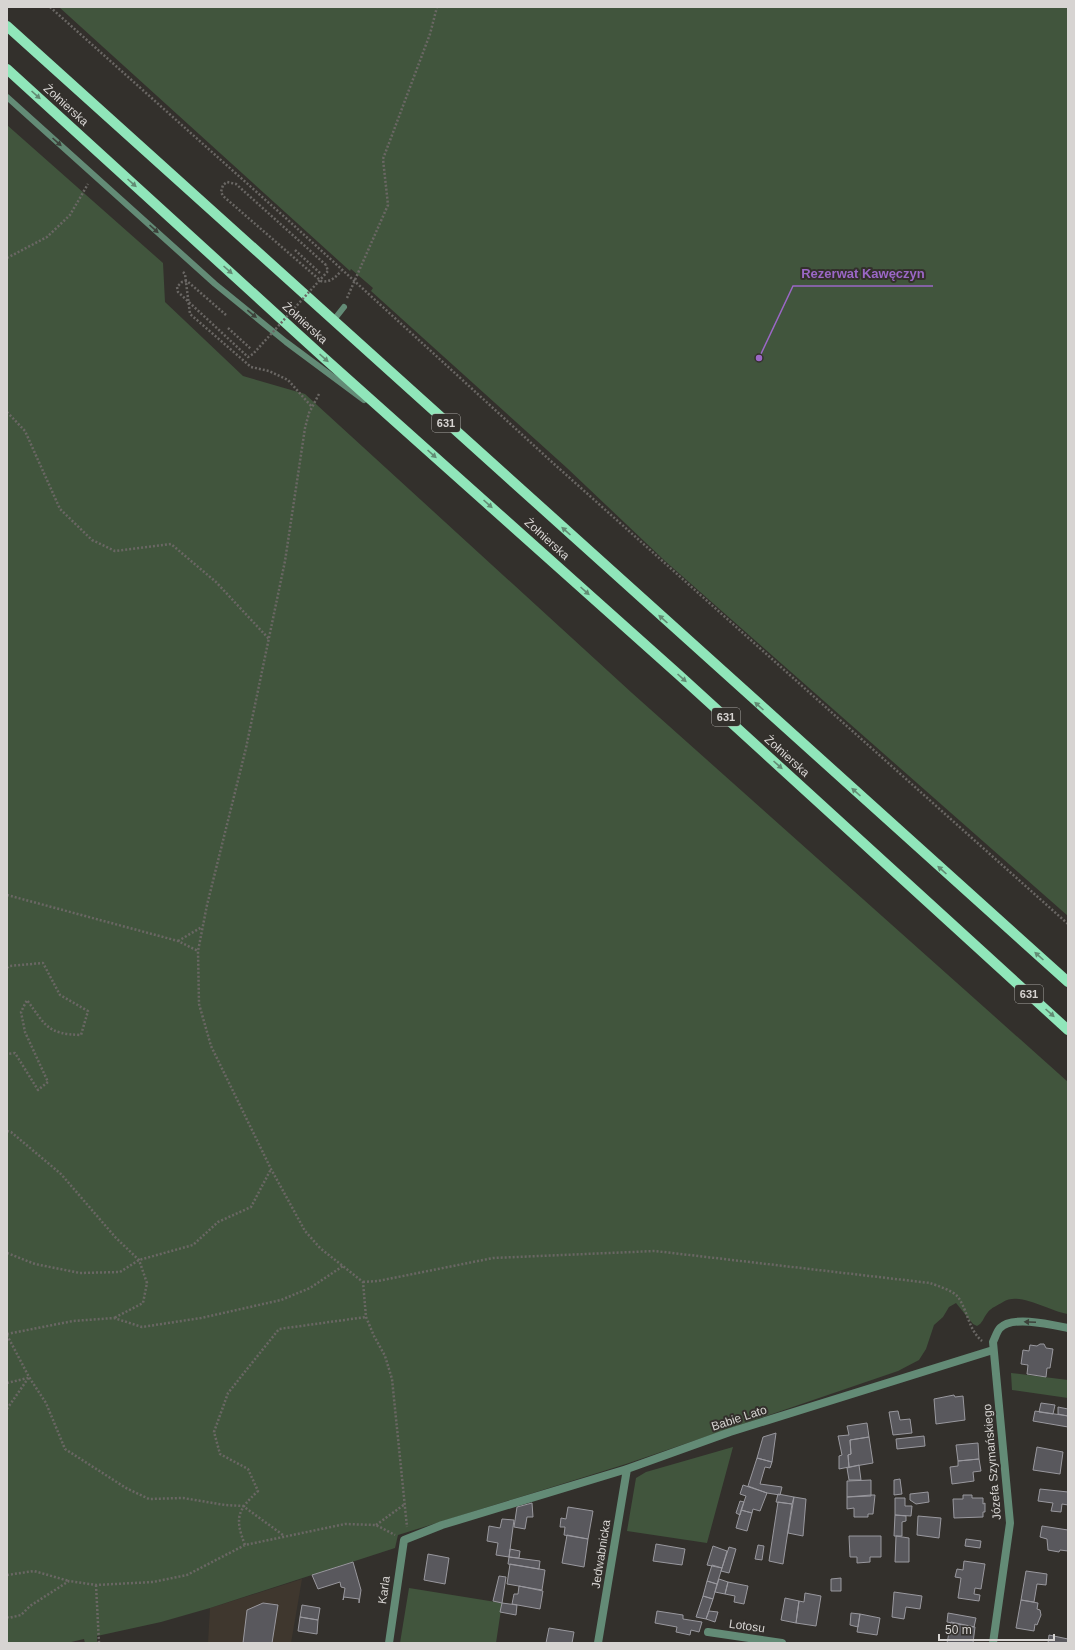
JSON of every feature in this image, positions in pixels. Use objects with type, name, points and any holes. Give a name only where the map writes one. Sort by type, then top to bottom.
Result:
[{"type":"main road","name":"Żołnierska","points":[[7,26],[1068,982]]},
{"type":"main road","name":"Żołnierska","points":[[7,69],[405,430],[685,680],[1068,1030]]},
{"type":"street","points":[[993,1350],[993,1342],[998,1330],[1005,1324],[1039,1322],[1068,1328]]},
{"type":"street","name":"Babie Lato","points":[[404,1540],[442,1525],[627,1469],[730,1432],[993,1350]]},
{"type":"street","name":"Józefa Szymańskiego","points":[[993,1350],[1010,1523],[993,1643]]},
{"type":"street","name":"Jedwabnicka","points":[[598,1643],[627,1469]]},
{"type":"street","name":"Karla","points":[[389,1643],[404,1540]]},
{"type":"street","name":"Lotosu","points":[[708,1632],[782,1643]]},
{"type":"lane","points":[[7,97],[214,284],[286,342],[405,430]]},
{"type":"lane","points":[[333,321],[344,307]]},
{"type":"path","points":[[50,7],[553,463],[1068,924]]},
{"type":"path","points":[[344,307],[388,204],[383,159],[430,34],[436,7]]},
{"type":"path","points":[[82,179],[94,190]]},
{"type":"path","points":[[226,315],[187,281],[182,282],[177,287],[178,292],[248,357],[253,354],[328,271],[326,265],[236,184],[227,182],[223,185],[221,192],[223,196],[256,225],[321,281],[326,282],[334,279],[341,270]]},
{"type":"path","points":[[7,258],[47,237],[70,215],[88,184]]},
{"type":"path","points":[[296,250],[320,272]]},
{"type":"path","points":[[182,270],[185,274],[190,314],[250,367],[269,371],[288,380],[312,406]]},
{"type":"path","points":[[228,328],[251,349]]},
{"type":"path","points":[[319,394],[312,406],[304,428],[285,560],[269,639],[246,748],[202,927],[198,950],[198,1004],[211,1046],[271,1169],[305,1231],[320,1248],[363,1282],[378,1281],[493,1258],[662,1252],[930,1283],[957,1296],[975,1335],[993,1350]]},
{"type":"path","points":[[7,412],[25,431],[60,509],[92,540],[115,551],[171,544],[216,582],[269,639]]},
{"type":"path","points":[[7,895],[178,941],[198,950]]},
{"type":"path","points":[[178,941],[202,927]]},
{"type":"path","points":[[7,968],[9,966],[43,963],[60,995],[88,1011],[81,1034],[63,1034],[48,1028],[27,1000],[21,1012],[25,1032],[48,1082],[38,1090],[15,1053],[7,1054]]},
{"type":"path","points":[[7,1131],[11,1132],[61,1174],[116,1238],[139,1260],[147,1283],[143,1303],[114,1318]]},
{"type":"path","points":[[7,1253],[35,1264],[80,1273],[120,1272],[139,1260],[193,1245],[218,1222],[251,1207],[271,1169]]},
{"type":"path","points":[[284,1536],[243,1506],[225,1505],[183,1498],[149,1499],[126,1488],[65,1449],[46,1403],[29,1377],[7,1334],[73,1321],[114,1318],[142,1327],[201,1318],[281,1300],[310,1288],[343,1266]]},
{"type":"path","points":[[7,1574],[34,1571],[69,1581],[96,1585],[153,1582],[187,1575],[245,1544],[345,1524],[376,1526],[404,1540],[407,1527],[392,1379],[385,1356],[366,1317],[363,1282]]},
{"type":"path","points":[[245,1544],[238,1527],[243,1506],[258,1491],[248,1469],[220,1454],[214,1432],[228,1393],[280,1329],[366,1317]]},
{"type":"path","points":[[7,1383],[29,1377]]},
{"type":"path","points":[[7,1409],[29,1377]]},
{"type":"path","points":[[376,1526],[405,1504]]},
{"type":"path","points":[[7,1617],[21,1616],[30,1606],[69,1581]]},
{"type":"path","points":[[96,1585],[99,1643]]},
{"type":"shaded area","points":[[302,1579],[291,1643],[208,1643],[210,1608]]},
{"type":"green space","points":[[59,7],[1068,7],[1068,916],[665,561],[567,468],[371,291],[373,288],[351,269],[350,271]]},
{"type":"green space","points":[[7,125],[163,263],[165,302],[243,376],[305,394],[632,693],[1068,1082],[1068,1314],[1026,1300],[1010,1299],[991,1309],[977,1326],[973,1324],[956,1303],[949,1307],[943,1317],[934,1325],[926,1349],[919,1360],[898,1371],[626,1464],[398,1535],[395,1548],[210,1608],[161,1622],[97,1636],[97,1643],[85,1643],[84,1639],[67,1643],[7,1643]]},
{"type":"green space","points":[[1011,1373],[1068,1380],[1068,1398],[1012,1390]]},
{"type":"green space","points":[[733,1447],[707,1543],[627,1531],[636,1478],[646,1472]]},
{"type":"green space","points":[[409,1588],[502,1603],[496,1643],[400,1643]]},
{"type":"building","points":[[1044,1344],[1046,1348],[1053,1349],[1050,1368],[1047,1368],[1046,1377],[1027,1374],[1028,1365],[1021,1364],[1023,1350],[1029,1351],[1030,1345],[1037,1346]]},
{"type":"building","points":[[954,1395],[955,1397],[963,1396],[965,1420],[936,1424],[934,1399]]},
{"type":"building","points":[[1041,1403],[1055,1405],[1053,1414],[1039,1412]]},
{"type":"building","points":[[1058,1407],[1068,1409],[1068,1416],[1058,1414]]},
{"type":"building","points":[[898,1411],[900,1420],[910,1419],[912,1433],[893,1435],[889,1412]]},
{"type":"building","points":[[1035,1411],[1068,1416],[1068,1427],[1033,1421]]},
{"type":"building","points":[[867,1423],[869,1437],[850,1440],[851,1454],[848,1455],[849,1467],[839,1469],[839,1456],[842,1455],[838,1436],[849,1435],[847,1426]]},
{"type":"building","points":[[776,1433],[772,1462],[757,1458],[763,1437]]},
{"type":"building","points":[[924,1436],[925,1446],[897,1449],[896,1439]]},
{"type":"building","points":[[869,1437],[873,1463],[849,1467],[848,1455],[851,1454],[850,1440]]},
{"type":"building","points":[[978,1443],[979,1459],[958,1461],[956,1445]]},
{"type":"building","points":[[1037,1447],[1063,1452],[1060,1474],[1033,1470]]},
{"type":"building","points":[[757,1458],[772,1462],[770,1468],[765,1467],[760,1484],[782,1487],[780,1495],[767,1493],[748,1486]]},
{"type":"building","points":[[979,1459],[981,1471],[973,1472],[974,1481],[952,1484],[950,1467],[958,1466],[958,1461]]},
{"type":"building","points":[[859,1465],[861,1480],[849,1480],[847,1468]]},
{"type":"building","points":[[900,1479],[902,1494],[894,1495],[894,1480]]},
{"type":"building","points":[[871,1480],[871,1496],[847,1497],[847,1481]]},
{"type":"building","points":[[743,1485],[767,1493],[760,1511],[753,1509],[752,1513],[741,1510],[746,1496],[740,1494]]},
{"type":"building","points":[[1040,1489],[1068,1492],[1068,1505],[1062,1504],[1061,1512],[1051,1511],[1053,1503],[1038,1501]]},
{"type":"building","points":[[928,1492],[929,1502],[916,1504],[910,1500],[910,1494]]},
{"type":"building","points":[[778,1494],[794,1497],[792,1504],[776,1502]]},
{"type":"building","points":[[875,1495],[873,1514],[868,1514],[868,1517],[854,1517],[854,1508],[847,1509],[847,1497]]},
{"type":"building","points":[[963,1495],[972,1495],[972,1498],[983,1498],[983,1504],[985,1503],[985,1512],[983,1512],[983,1517],[954,1518],[953,1499],[963,1499]]},
{"type":"building","points":[[794,1497],[806,1499],[803,1536],[788,1533]]},
{"type":"building","points":[[895,1498],[905,1498],[905,1506],[912,1506],[911,1516],[895,1515]]},
{"type":"building","points":[[740,1501],[744,1502],[740,1515],[736,1513]]},
{"type":"building","points":[[778,1502],[792,1504],[783,1564],[769,1561]]},
{"type":"building","points":[[532,1503],[533,1517],[527,1517],[525,1529],[514,1527],[517,1507]]},
{"type":"building","points":[[568,1507],[593,1511],[588,1539],[564,1535],[565,1527],[560,1527],[561,1518],[566,1519]]},
{"type":"building","points":[[741,1510],[752,1513],[747,1531],[736,1528]]},
{"type":"building","points":[[895,1515],[906,1516],[906,1521],[902,1522],[902,1536],[894,1536]]},
{"type":"building","points":[[918,1516],[941,1518],[939,1538],[917,1535]]},
{"type":"building","points":[[502,1519],[514,1520],[509,1557],[496,1555],[498,1543],[487,1541],[489,1526],[500,1528]]},
{"type":"building","points":[[1042,1526],[1068,1530],[1068,1551],[1060,1550],[1059,1552],[1048,1550],[1047,1539],[1040,1537]]},
{"type":"building","points":[[567,1535],[588,1539],[584,1567],[562,1563]]},
{"type":"building","points":[[849,1536],[881,1536],[881,1557],[870,1557],[870,1562],[857,1563],[857,1557],[850,1557]]},
{"type":"building","points":[[896,1536],[909,1538],[909,1562],[895,1562]]},
{"type":"building","points":[[966,1539],[981,1541],[980,1548],[965,1546]]},
{"type":"building","points":[[656,1544],[685,1549],[682,1565],[653,1561]]},
{"type":"building","points":[[758,1545],[764,1546],[762,1560],[755,1559]]},
{"type":"building","points":[[713,1546],[727,1551],[722,1568],[707,1565]]},
{"type":"building","points":[[729,1547],[736,1549],[729,1573],[721,1571]]},
{"type":"building","points":[[510,1549],[520,1551],[519,1558],[509,1557]]},
{"type":"building","points":[[428,1554],[449,1558],[445,1584],[424,1580]]},
{"type":"building","points":[[509,1557],[540,1561],[539,1569],[508,1564]]},
{"type":"building","points":[[964,1561],[985,1564],[981,1589],[975,1588],[974,1594],[980,1595],[979,1601],[958,1598],[961,1578],[955,1577],[957,1569],[963,1570]]},
{"type":"building","points":[[353,1562],[361,1590],[359,1603],[359,1599],[344,1597],[343,1600],[345,1588],[341,1587],[340,1582],[318,1589],[312,1575]]},
{"type":"building","points":[[510,1564],[545,1570],[542,1590],[507,1584]]},
{"type":"building","points":[[712,1565],[722,1568],[717,1584],[707,1581]]},
{"type":"building","points":[[1026,1571],[1047,1574],[1046,1585],[1037,1584],[1034,1602],[1021,1600]]},
{"type":"building","points":[[499,1576],[506,1577],[502,1603],[493,1601]]},
{"type":"building","points":[[841,1578],[841,1591],[831,1591],[831,1579]]},
{"type":"building","points":[[719,1579],[728,1582],[725,1594],[715,1592]]},
{"type":"building","points":[[707,1581],[717,1584],[713,1599],[703,1596]]},
{"type":"building","points":[[728,1582],[748,1586],[744,1604],[734,1602],[735,1596],[725,1594]]},
{"type":"building","points":[[519,1586],[543,1591],[540,1609],[512,1604],[514,1594],[518,1594]]},
{"type":"building","points":[[894,1592],[922,1596],[920,1609],[906,1607],[904,1619],[892,1617]]},
{"type":"building","points":[[805,1593],[821,1596],[816,1626],[796,1623],[799,1601],[804,1602]]},
{"type":"building","points":[[703,1596],[713,1599],[706,1619],[696,1617]]},
{"type":"building","points":[[785,1598],[799,1601],[796,1623],[781,1620]]},
{"type":"building","points":[[1021,1600],[1038,1603],[1037,1609],[1040,1610],[1041,1615],[1037,1625],[1035,1624],[1034,1631],[1016,1628]]},
{"type":"building","points":[[263,1603],[278,1605],[272,1643],[243,1643],[247,1610]]},
{"type":"building","points":[[502,1603],[517,1605],[516,1615],[500,1612]]},
{"type":"building","points":[[302,1605],[320,1608],[318,1620],[300,1617]]},
{"type":"building","points":[[657,1611],[683,1615],[683,1619],[702,1622],[699,1632],[691,1630],[690,1635],[676,1632],[677,1627],[655,1623]]},
{"type":"building","points":[[709,1611],[718,1612],[715,1622],[706,1619]]},
{"type":"building","points":[[851,1613],[860,1614],[858,1627],[850,1625]]},
{"type":"building","points":[[948,1613],[976,1618],[974,1627],[947,1622]]},
{"type":"building","points":[[860,1614],[880,1618],[877,1635],[857,1632]]},
{"type":"building","points":[[300,1617],[318,1620],[317,1634],[298,1631]]},
{"type":"building","points":[[951,1622],[975,1627],[973,1643],[947,1643]]},
{"type":"building","points":[[549,1628],[574,1632],[572,1643],[546,1643]]},
{"type":"building","points":[[1049,1635],[1068,1639],[1068,1643],[1048,1643]]},
{"type":"place","name":"Rezerwat Kawęczyn","points":[[759,358]]}]
